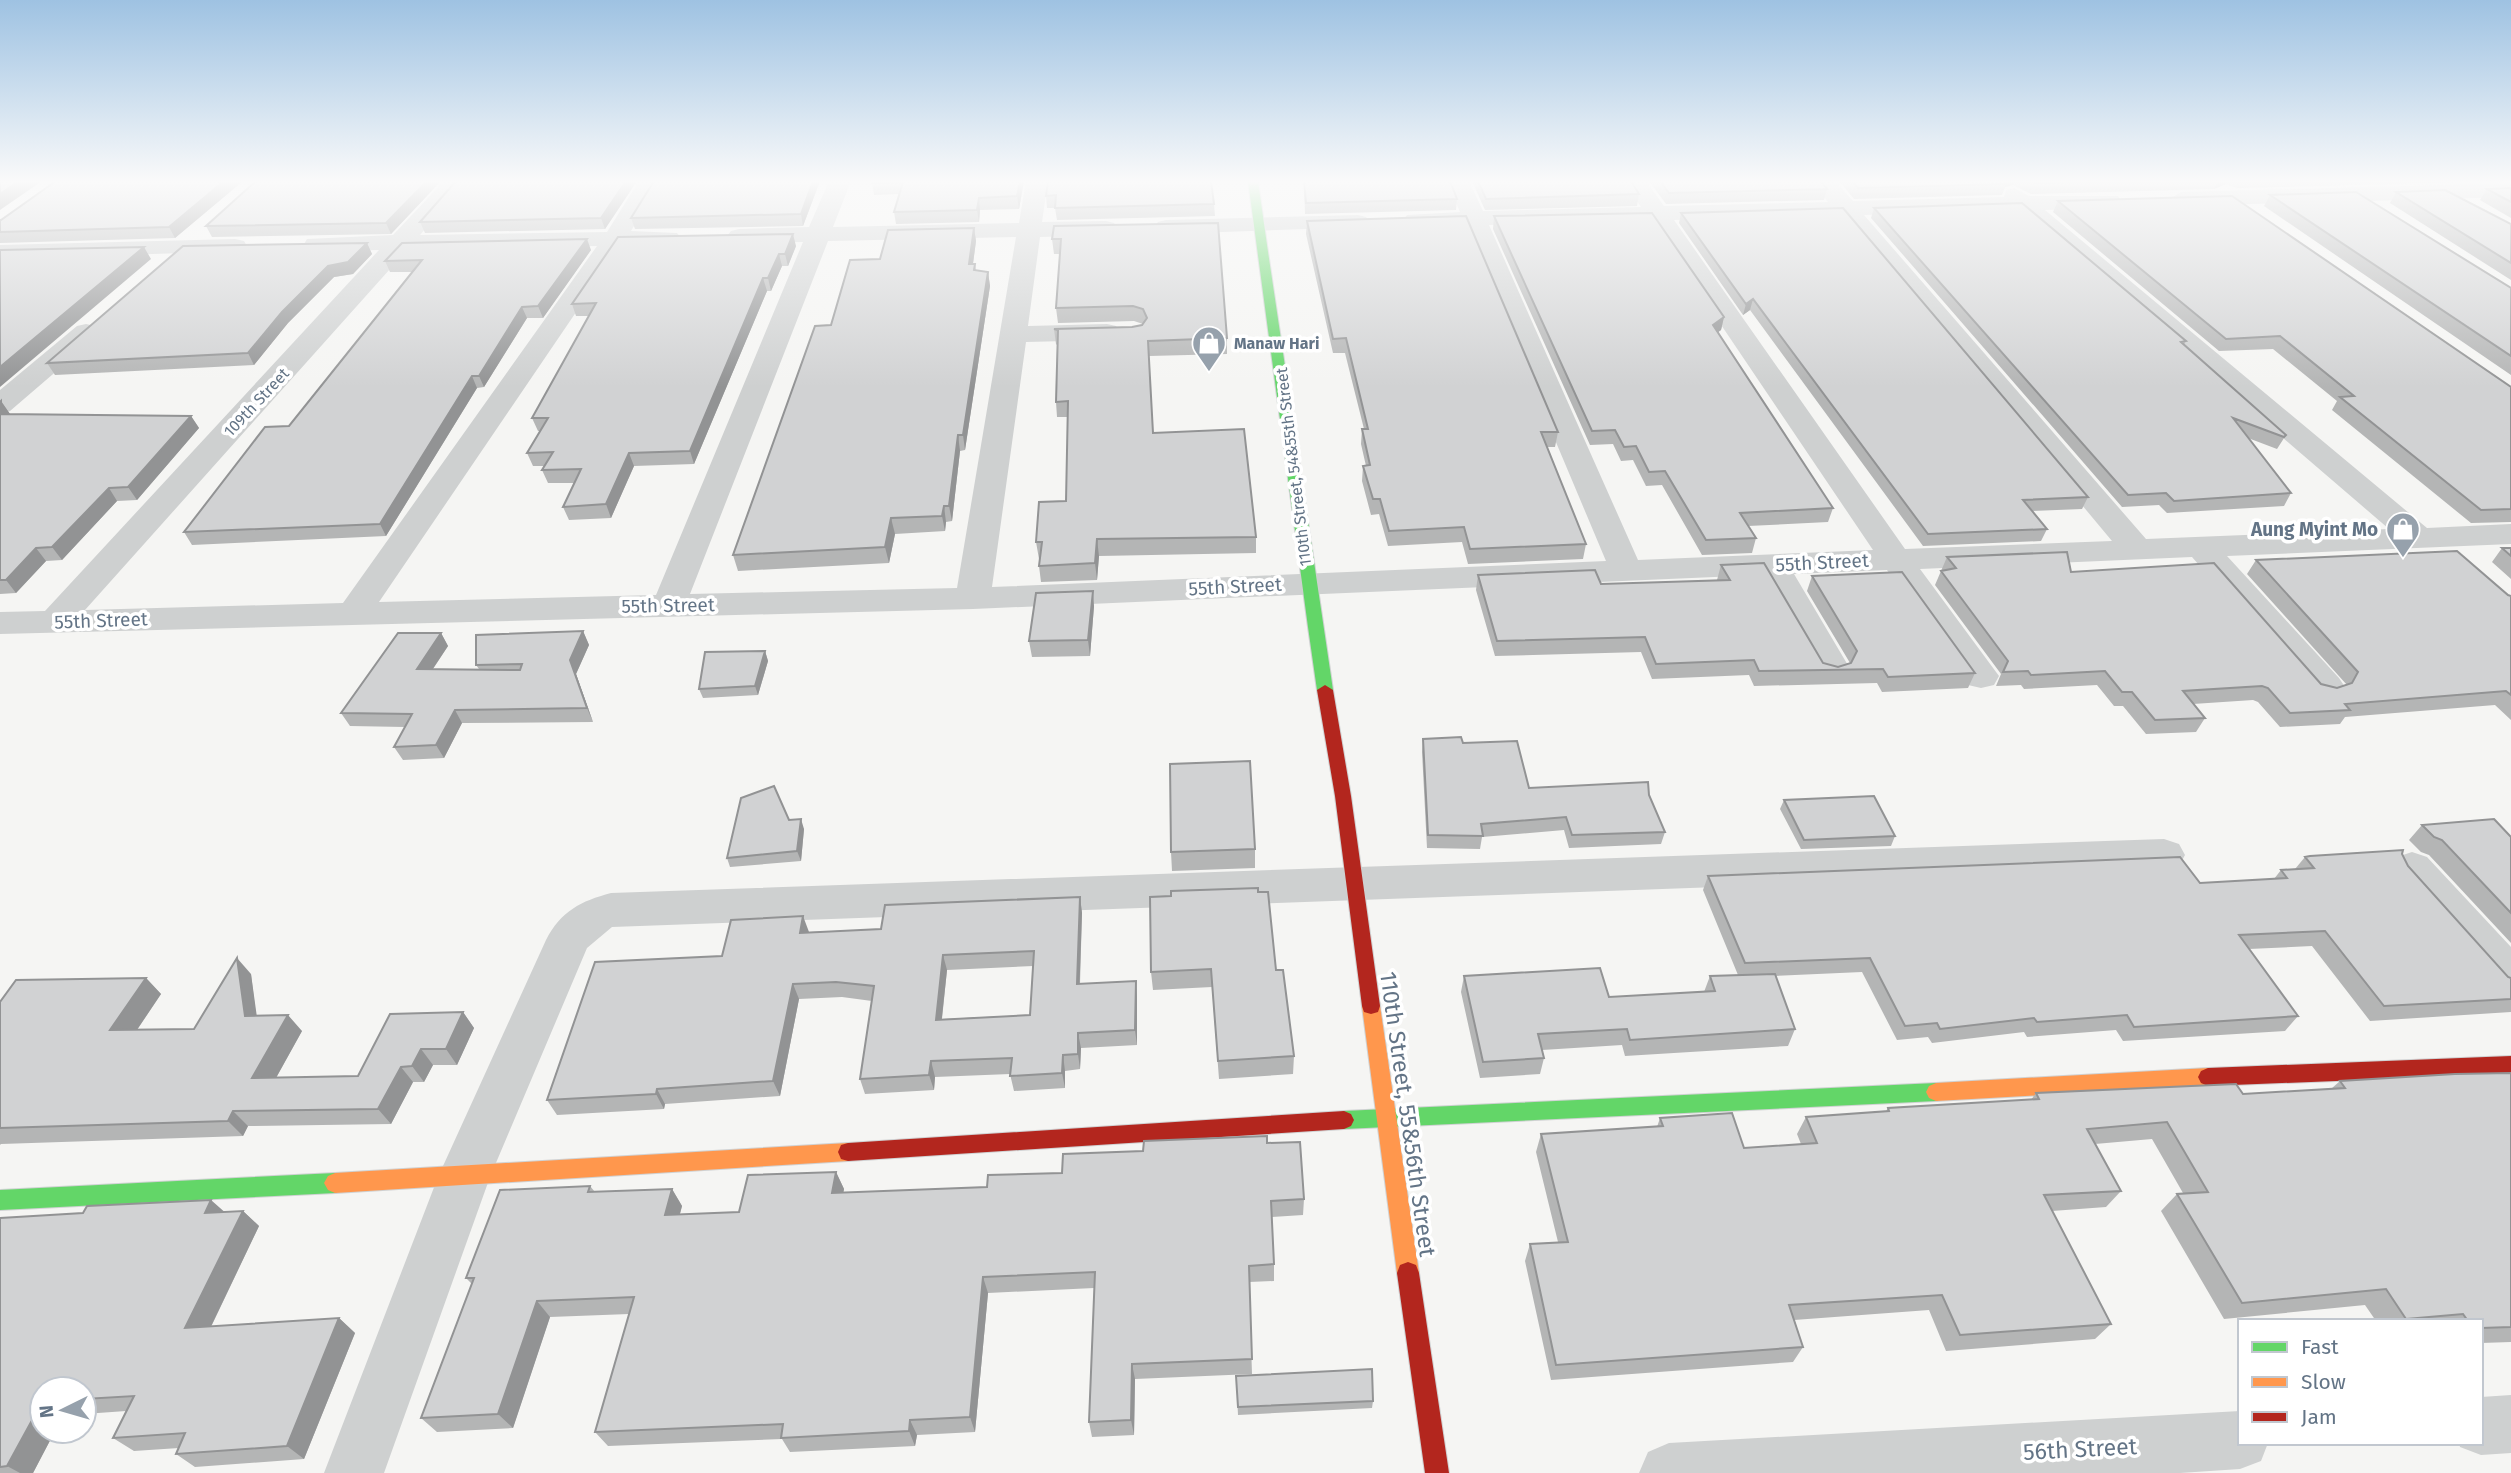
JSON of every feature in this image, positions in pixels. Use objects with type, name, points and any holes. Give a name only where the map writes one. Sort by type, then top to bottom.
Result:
[{"type":"main road","name":"110th Street, 54&55th Street","points":[[1263,250],[1278,342],[1318,654]]},
{"type":"main road","name":"110th Street, 55&56th Street","points":[[1318,654],[1337,760],[1437,1473]]},
{"type":"main road","points":[[0,1200],[464,1177],[1385,1117],[1908,1094],[2083,1082],[2511,1065]]},
{"type":"street","points":[[0,252],[84,250]]},
{"type":"street","points":[[154,273],[182,250]]},
{"type":"street","name":"109th Street","points":[[55,621],[396,250]]},
{"type":"street","points":[[354,613],[607,250]]},
{"type":"street","points":[[669,605],[813,250]]},
{"type":"street","points":[[973,598],[1027,250]]},
{"type":"street","points":[[1487,250],[1626,570]]},
{"type":"street","points":[[1681,250],[1895,558],[1981,676]]},
{"type":"street","points":[[1883,250],[2138,550]]},
{"type":"street","points":[[2079,250],[2428,537],[2469,563]]},
{"type":"street","points":[[0,405],[103,317]]},
{"type":"street","points":[[1014,334],[1133,332]]},
{"type":"street","name":"55th Street","points":[[0,623],[973,598],[2511,534]]},
{"type":"street","points":[[2202,547],[2326,687]]},
{"type":"street","points":[[1772,565],[1831,667]]},
{"type":"street","points":[[354,1473],[464,1177],[569,940],[577,926],[593,914],[611,910],[2164,855]]},
{"type":"street","points":[[2412,868],[2511,977]]},
{"type":"street","points":[[2483,1426],[2511,1424]]},
{"type":"street","name":"56th Street","points":[[1668,1473],[2238,1440]]},
{"type":"building","points":[[0,250],[12,250],[141,250],[0,367]]},
{"type":"building","points":[[179,250],[360,250],[348,262],[328,266],[282,312],[248,353],[47,363]]},
{"type":"building","points":[[396,250],[579,250],[538,306],[522,307],[479,376],[472,376],[380,524],[184,532],[265,427],[289,426],[422,260],[385,261]]},
{"type":"building","points":[[609,250],[787,250],[785,254],[779,254],[768,278],[763,278],[690,451],[629,453],[606,504],[563,507],[581,469],[542,470],[553,452],[527,453],[548,418],[532,418],[596,303],[572,304]]},
{"type":"building","points":[[883,250],[971,250],[969,264],[975,264],[974,270],[988,272],[963,435],[958,435],[949,506],[944,506],[942,516],[891,518],[885,547],[733,555],[815,326],[831,325],[850,260],[880,259]]},
{"type":"building","points":[[1060,250],[1220,250],[1227,338],[1148,341],[1153,433],[1244,429],[1256,537],[1097,539],[1095,563],[1039,566],[1042,542],[1036,542],[1039,502],[1066,501],[1068,401],[1056,402],[1058,330],[1054,329],[1132,327],[1142,325],[1147,318],[1143,309],[1133,306],[1056,308]]},
{"type":"building","points":[[1313,250],[1480,250],[1558,432],[1541,432],[1586,544],[1470,549],[1464,527],[1389,531],[1380,499],[1373,499],[1363,466],[1370,465],[1362,429],[1368,429],[1346,338],[1333,339]]},
{"type":"building","points":[[1509,250],[1677,250],[1724,317],[1713,325],[1833,508],[1740,513],[1756,538],[1706,540],[1665,471],[1649,472],[1636,446],[1624,447],[1615,430],[1592,431]]},
{"type":"building","points":[[1707,250],[1878,250],[2088,497],[2023,500],[2047,529],[1928,534],[1753,299],[1746,304]]},
{"type":"building","points":[[1911,250],[2078,250],[2186,341],[2181,342],[2286,435],[2284,437],[2233,418],[2291,493],[2174,501],[2166,493],[2128,495]]},
{"type":"building","points":[[2117,250],[2310,250],[2511,387],[2511,509],[2481,510],[2340,397],[2354,396],[2280,336],[2226,339]]},
{"type":"building","points":[[2352,250],[2449,250],[2511,288],[2511,356]]},
{"type":"building","points":[[2490,250],[2511,250],[2511,263]]},
{"type":"building","points":[[1,401],[1,414],[191,416],[128,487],[109,488],[52,547],[36,548],[6,580],[0,580]]},
{"type":"building","points":[[2502,548],[2511,548],[2511,556]]},
{"type":"building","points":[[2457,551],[2511,596],[2511,695],[2506,691],[2345,704],[2350,710],[2290,713],[2268,688],[2262,686],[2183,691],[2205,718],[2155,720],[2132,692],[2122,692],[2105,671],[2031,675],[2028,671],[2003,672],[2008,661],[1941,571],[1956,568],[1947,557],[2067,552],[2071,572],[2214,563],[2321,684],[2337,688],[2352,683],[2358,672],[2256,560]]},
{"type":"building","points":[[1764,563],[1823,663],[1838,667],[1851,663],[1857,651],[1812,576],[1902,572],[1975,673],[1888,677],[1883,669],[1759,671],[1754,660],[1656,664],[1645,637],[1497,641],[1478,575],[1595,570],[1601,584],[1730,580],[1721,565]]},
{"type":"building","points":[[1093,591],[1088,640],[1029,641],[1036,593]]},
{"type":"building","points":[[583,631],[570,660],[587,708],[455,710],[436,745],[394,747],[412,714],[341,713],[398,633],[441,633],[417,669],[520,670],[522,664],[476,665],[476,635]]},
{"type":"building","points":[[765,651],[755,686],[699,689],[705,652]]},
{"type":"building","points":[[1461,737],[1463,743],[1517,741],[1529,788],[1648,782],[1649,795],[1665,832],[1572,835],[1566,817],[1481,824],[1483,836],[1428,835],[1423,739]]},
{"type":"building","points":[[1250,761],[1255,849],[1171,852],[1170,764]]},
{"type":"building","points":[[774,786],[789,820],[801,819],[797,851],[727,858],[741,798]]},
{"type":"building","points":[[1874,796],[1895,836],[1804,840],[1784,800]]},
{"type":"building","points":[[2494,819],[2511,837],[2511,913],[2442,840],[2434,837],[2422,825]]},
{"type":"building","points":[[2403,850],[2402,854],[2408,866],[2511,978],[2511,999],[2384,1006],[2325,931],[2239,935],[2298,1016],[2134,1027],[2127,1015],[2037,1022],[2034,1018],[1940,1029],[1937,1023],[1905,1026],[1870,958],[1745,963],[1708,876],[2180,857],[2200,883],[2287,878],[2281,870],[2314,868],[2305,857]]},
{"type":"building","points":[[1258,888],[1258,892],[1268,892],[1276,970],[1283,970],[1294,1056],[1218,1061],[1211,969],[1151,972],[1150,897],[1171,896],[1171,891]]},
{"type":"building","points":[[1080,897],[1077,984],[1136,981],[1135,1030],[1078,1033],[1078,1054],[1063,1055],[1062,1073],[1010,1076],[1012,1058],[931,1061],[929,1075],[860,1079],[874,986],[836,982],[793,984],[773,1081],[657,1089],[656,1094],[547,1100],[595,962],[722,956],[731,920],[803,916],[800,933],[881,929],[885,905]],"holes":[[[1034,951],[1030,1015],[936,1020],[943,955]]]},
{"type":"building","points":[[237,958],[245,1016],[288,1015],[252,1078],[358,1076],[390,1014],[463,1012],[446,1049],[421,1049],[412,1066],[401,1067],[378,1109],[233,1111],[228,1121],[0,1128],[0,1002],[16,980],[146,978],[110,1030],[194,1029]]},
{"type":"building","points":[[1600,968],[1609,997],[1715,991],[1710,976],[1775,974],[1795,1029],[1630,1040],[1627,1029],[1538,1034],[1544,1058],[1483,1062],[1464,976]]},
{"type":"building","points":[[2511,1073],[2511,1327],[2483,1328],[2483,1319],[2467,1319],[2463,1314],[2406,1319],[2386,1289],[2242,1303],[2177,1194],[2208,1192],[2167,1122],[2087,1129],[2121,1191],[2044,1195],[2111,1324],[1960,1335],[1942,1295],[1789,1305],[1803,1347],[1556,1365],[1530,1244],[1568,1242],[1541,1134],[1663,1126],[1660,1118],[1732,1113],[1744,1148],[1817,1143],[1806,1117],[1889,1111],[1888,1108],[2039,1099],[2036,1093],[2236,1084],[2243,1094],[2345,1088],[2340,1081]]},
{"type":"building","points":[[1267,1136],[1267,1143],[1300,1142],[1304,1199],[1271,1201],[1274,1264],[1249,1266],[1252,1359],[1132,1364],[1131,1420],[1089,1422],[1095,1272],[983,1277],[970,1417],[910,1420],[909,1431],[781,1438],[783,1424],[595,1432],[634,1297],[537,1301],[498,1414],[421,1418],[474,1278],[466,1278],[500,1190],[590,1186],[588,1192],[672,1189],[665,1215],[739,1212],[748,1175],[836,1172],[832,1193],[987,1187],[988,1175],[1062,1173],[1063,1154],[1143,1151],[1144,1141]]},
{"type":"building","points":[[211,1200],[205,1213],[243,1211],[185,1328],[339,1318],[287,1446],[176,1454],[185,1433],[113,1438],[134,1396],[98,1398],[98,1375],[28,1375],[28,1428],[7,1466],[0,1467],[0,1218],[83,1213],[87,1206]]},
{"type":"building","points":[[1372,1369],[1373,1401],[1238,1407],[1236,1376]]},
{"type":"traffic: fast","points":[[1263,250],[1325,690]]},
{"type":"traffic: fast","points":[[1344,1120],[1936,1092]]},
{"type":"traffic: fast","points":[[0,1200],[335,1183]]},
{"type":"traffic: slow","points":[[1371,1006],[1408,1273]]},
{"type":"traffic: slow","points":[[1936,1092],[2208,1077]]},
{"type":"traffic: slow","points":[[335,1183],[848,1152]]},
{"type":"traffic: jam","points":[[1325,690],[1343,796],[1371,1006]]},
{"type":"traffic: jam","points":[[2208,1077],[2511,1065]]},
{"type":"traffic: jam","points":[[848,1152],[1344,1120]]},
{"type":"traffic: jam","points":[[1408,1273],[1437,1473]]},
{"type":"place","name":"Manaw Hari","points":[[1209,373]]},
{"type":"place","name":"Aung Myint Mo","points":[[2403,559]]}]
